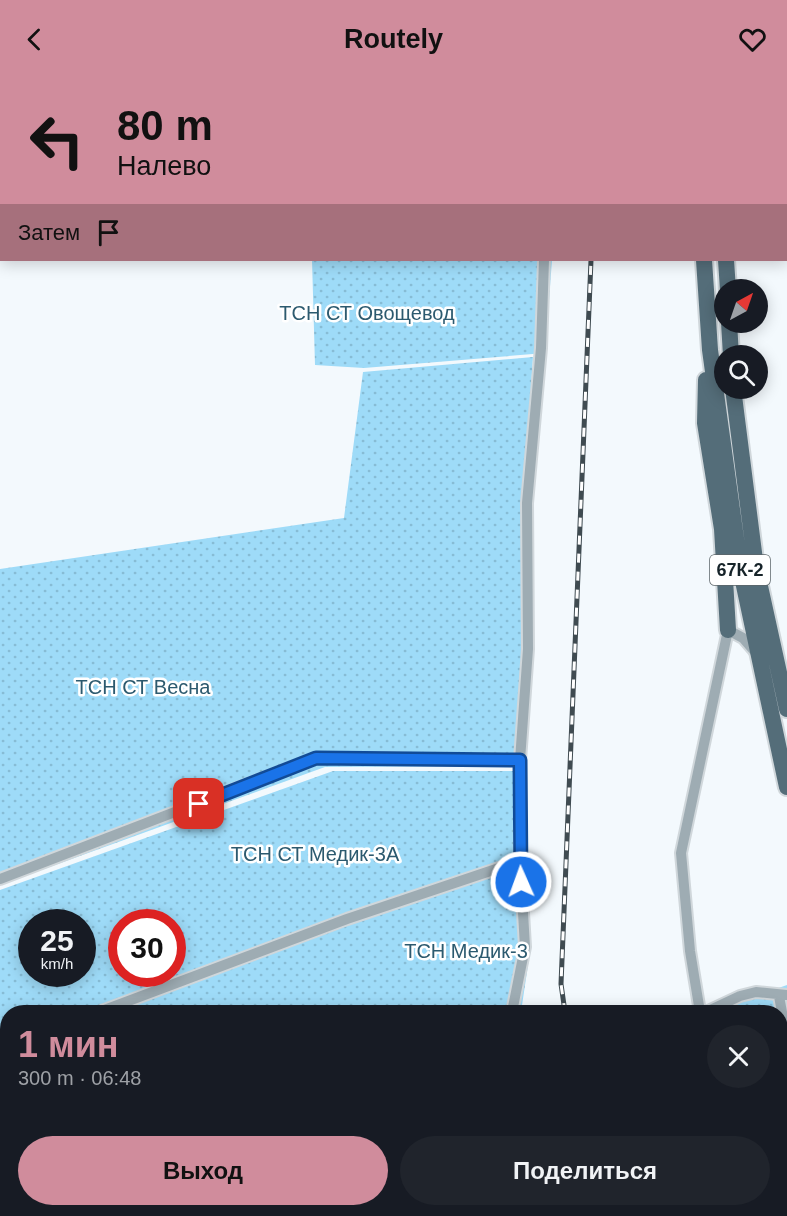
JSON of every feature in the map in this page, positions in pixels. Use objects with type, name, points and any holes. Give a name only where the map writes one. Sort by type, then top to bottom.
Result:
[{"type":"main road","name":"67К-2","points":[[704,261],[710,350],[740,567],[787,787]]},
{"type":"main road","points":[[726,261],[727,279]]},
{"type":"main road","points":[[710,350],[706,366],[705,423],[722,529],[728,630]]},
{"type":"main road","name":"67К-2","points":[[734,399],[756,568],[787,709]]},
{"type":"street","points":[[513,1005],[525,947],[519,861],[520,760],[528,649],[526,503],[541,348],[544,261]]},
{"type":"street","points":[[699,1005],[690,951],[681,853],[728,630],[744,638],[758,656]]},
{"type":"street","points":[[0,879],[316,758],[520,760]]},
{"type":"street","points":[[118,1005],[346,919],[519,861]]},
{"type":"street","points":[[721,1005],[740,996],[756,992],[783,995]]},
{"type":"green space","name":"ТСН СТ Овощевод","points":[[312,261],[552,261],[545,353],[364,368],[315,365]]},
{"type":"green space","name":"ТСН СТ Весна","points":[[533,357],[523,511],[524,661],[517,766],[325,767],[0,885],[0,569],[344,518],[363,372]]},
{"type":"green space","name":"ТСН СТ Медик-3А","points":[[333,771],[525,771],[524,859],[186,977],[186,909],[108,909],[108,987],[157,987],[105,1005],[0,1005],[0,890]]},
{"type":"green space","name":"ТСН Медик-3","points":[[525,866],[531,945],[522,1005],[129,1005],[178,987],[186,987],[186,984],[351,923]]},
{"type":"green space","points":[[787,985],[787,1005],[729,1005]]},
{"type":"railway","points":[[564,1005],[561,984],[591,261]]},
{"type":"route","points":[[199,804],[316,758],[401,761],[520,760],[519,861],[521,882]]}]
